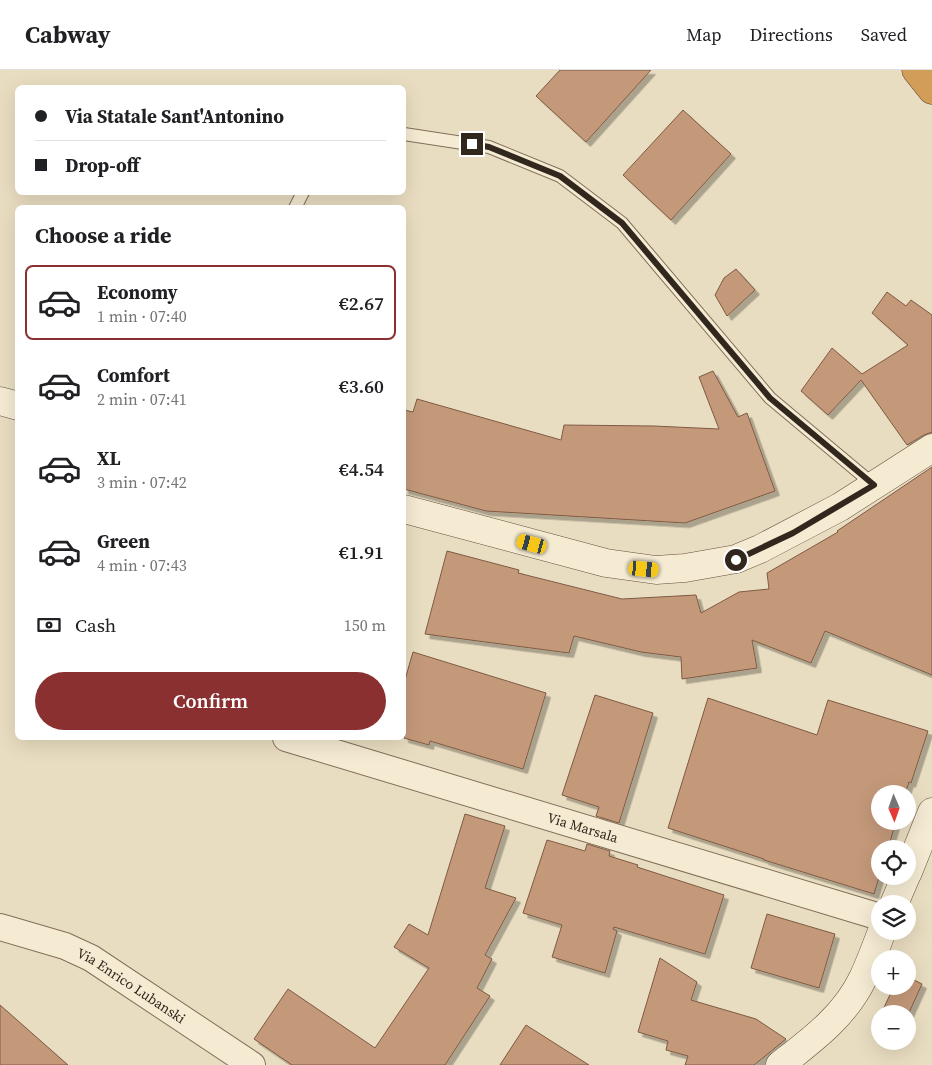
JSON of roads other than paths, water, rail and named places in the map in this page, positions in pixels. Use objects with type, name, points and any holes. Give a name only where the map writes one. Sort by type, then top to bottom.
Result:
[{"type":"highway","points":[[916,70],[932,90]]},
{"type":"street","points":[[0,401],[15,405]]},
{"type":"street","points":[[406,510],[606,564],[656,570],[703,566],[736,560],[793,533],[932,448]]},
{"type":"street","name":"Via Marsala","points":[[293,740],[871,914]]},
{"type":"street","points":[[916,852],[932,812]]},
{"type":"street","name":"Via Enrico Lubanski","points":[[0,927],[65,946],[91,958],[252,1065]]},
{"type":"street","points":[[780,1065],[837,1018],[863,980],[879,940]]},
{"type":"lane","points":[[406,134],[489,147],[560,176],[622,223],[770,398],[874,485]]}]
